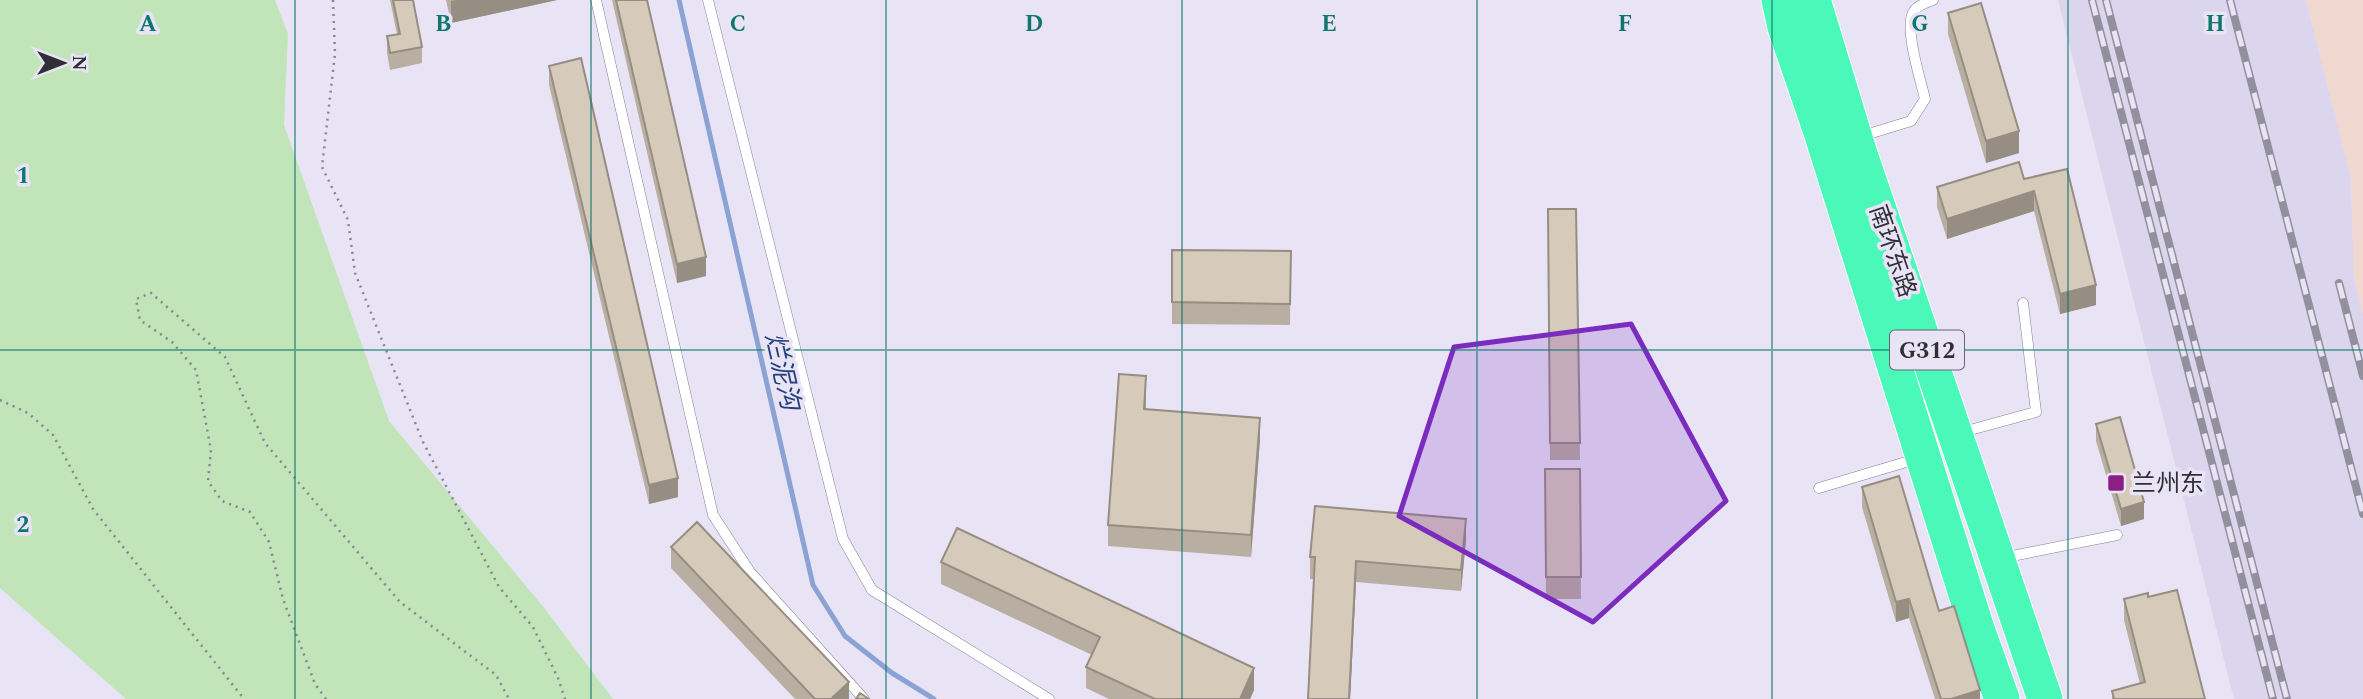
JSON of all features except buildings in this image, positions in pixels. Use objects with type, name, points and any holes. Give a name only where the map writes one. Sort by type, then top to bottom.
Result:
[{"type":"highway","name":"南环东路","points":[[1779,0],[1785,27],[1821,132],[1977,629],[2002,699]]},
{"type":"highway","name":"南环东路","points":[[1813,0],[1855,138],[2045,699]]},
{"type":"highway","points":[[1977,629],[2015,615]]},
{"type":"lane","points":[[596,0],[713,515],[750,572],[864,699]]},
{"type":"lane","points":[[708,0],[843,539],[872,590],[1049,699]]},
{"type":"lane","points":[[1855,138],[1911,121],[1925,99],[1909,26],[1913,11],[1925,2],[1933,0]]},
{"type":"lane","points":[[1955,434],[2036,412],[2023,303]]},
{"type":"lane","points":[[1819,488],[1923,457]]},
{"type":"lane","points":[[1998,559],[2117,535]]},
{"type":"path","points":[[333,0],[335,54],[322,167],[348,220],[355,273],[423,442],[499,587],[533,627],[558,678],[565,699]]},
{"type":"path","points":[[327,699],[315,684],[283,598],[269,542],[250,512],[222,501],[208,481],[211,450],[196,370],[172,342],[140,320],[136,299],[151,293],[225,357],[265,443],[400,601],[496,675],[509,699]]},
{"type":"path","points":[[0,400],[28,413],[53,435],[93,509],[244,699]]},
{"type":"highlighted area","points":[[1631,324],[1726,501],[1593,622],[1399,516],[1454,347]]},
{"type":"shaded area","points":[[2058,0],[2306,0],[2351,179],[2354,279],[2363,314],[2363,699],[2234,699]]},
{"type":"shaded area","points":[[2306,0],[2363,0],[2363,314],[2354,279],[2351,179]]},
{"type":"green space","points":[[0,0],[275,0],[288,34],[284,125],[389,421],[545,609],[613,699],[126,699],[0,588]]},
{"type":"waterway","name":"烂泥沟","points":[[679,0],[813,585],[845,636],[892,673],[934,699]]},
{"type":"railway","points":[[2092,0],[2273,699]]},
{"type":"railway","points":[[2106,0],[2287,699]]},
{"type":"railway","points":[[2230,0],[2363,514]]},
{"type":"railway","points":[[2339,283],[2363,376]]},
{"type":"place","name":"兰州东","points":[[2116,483]]}]
